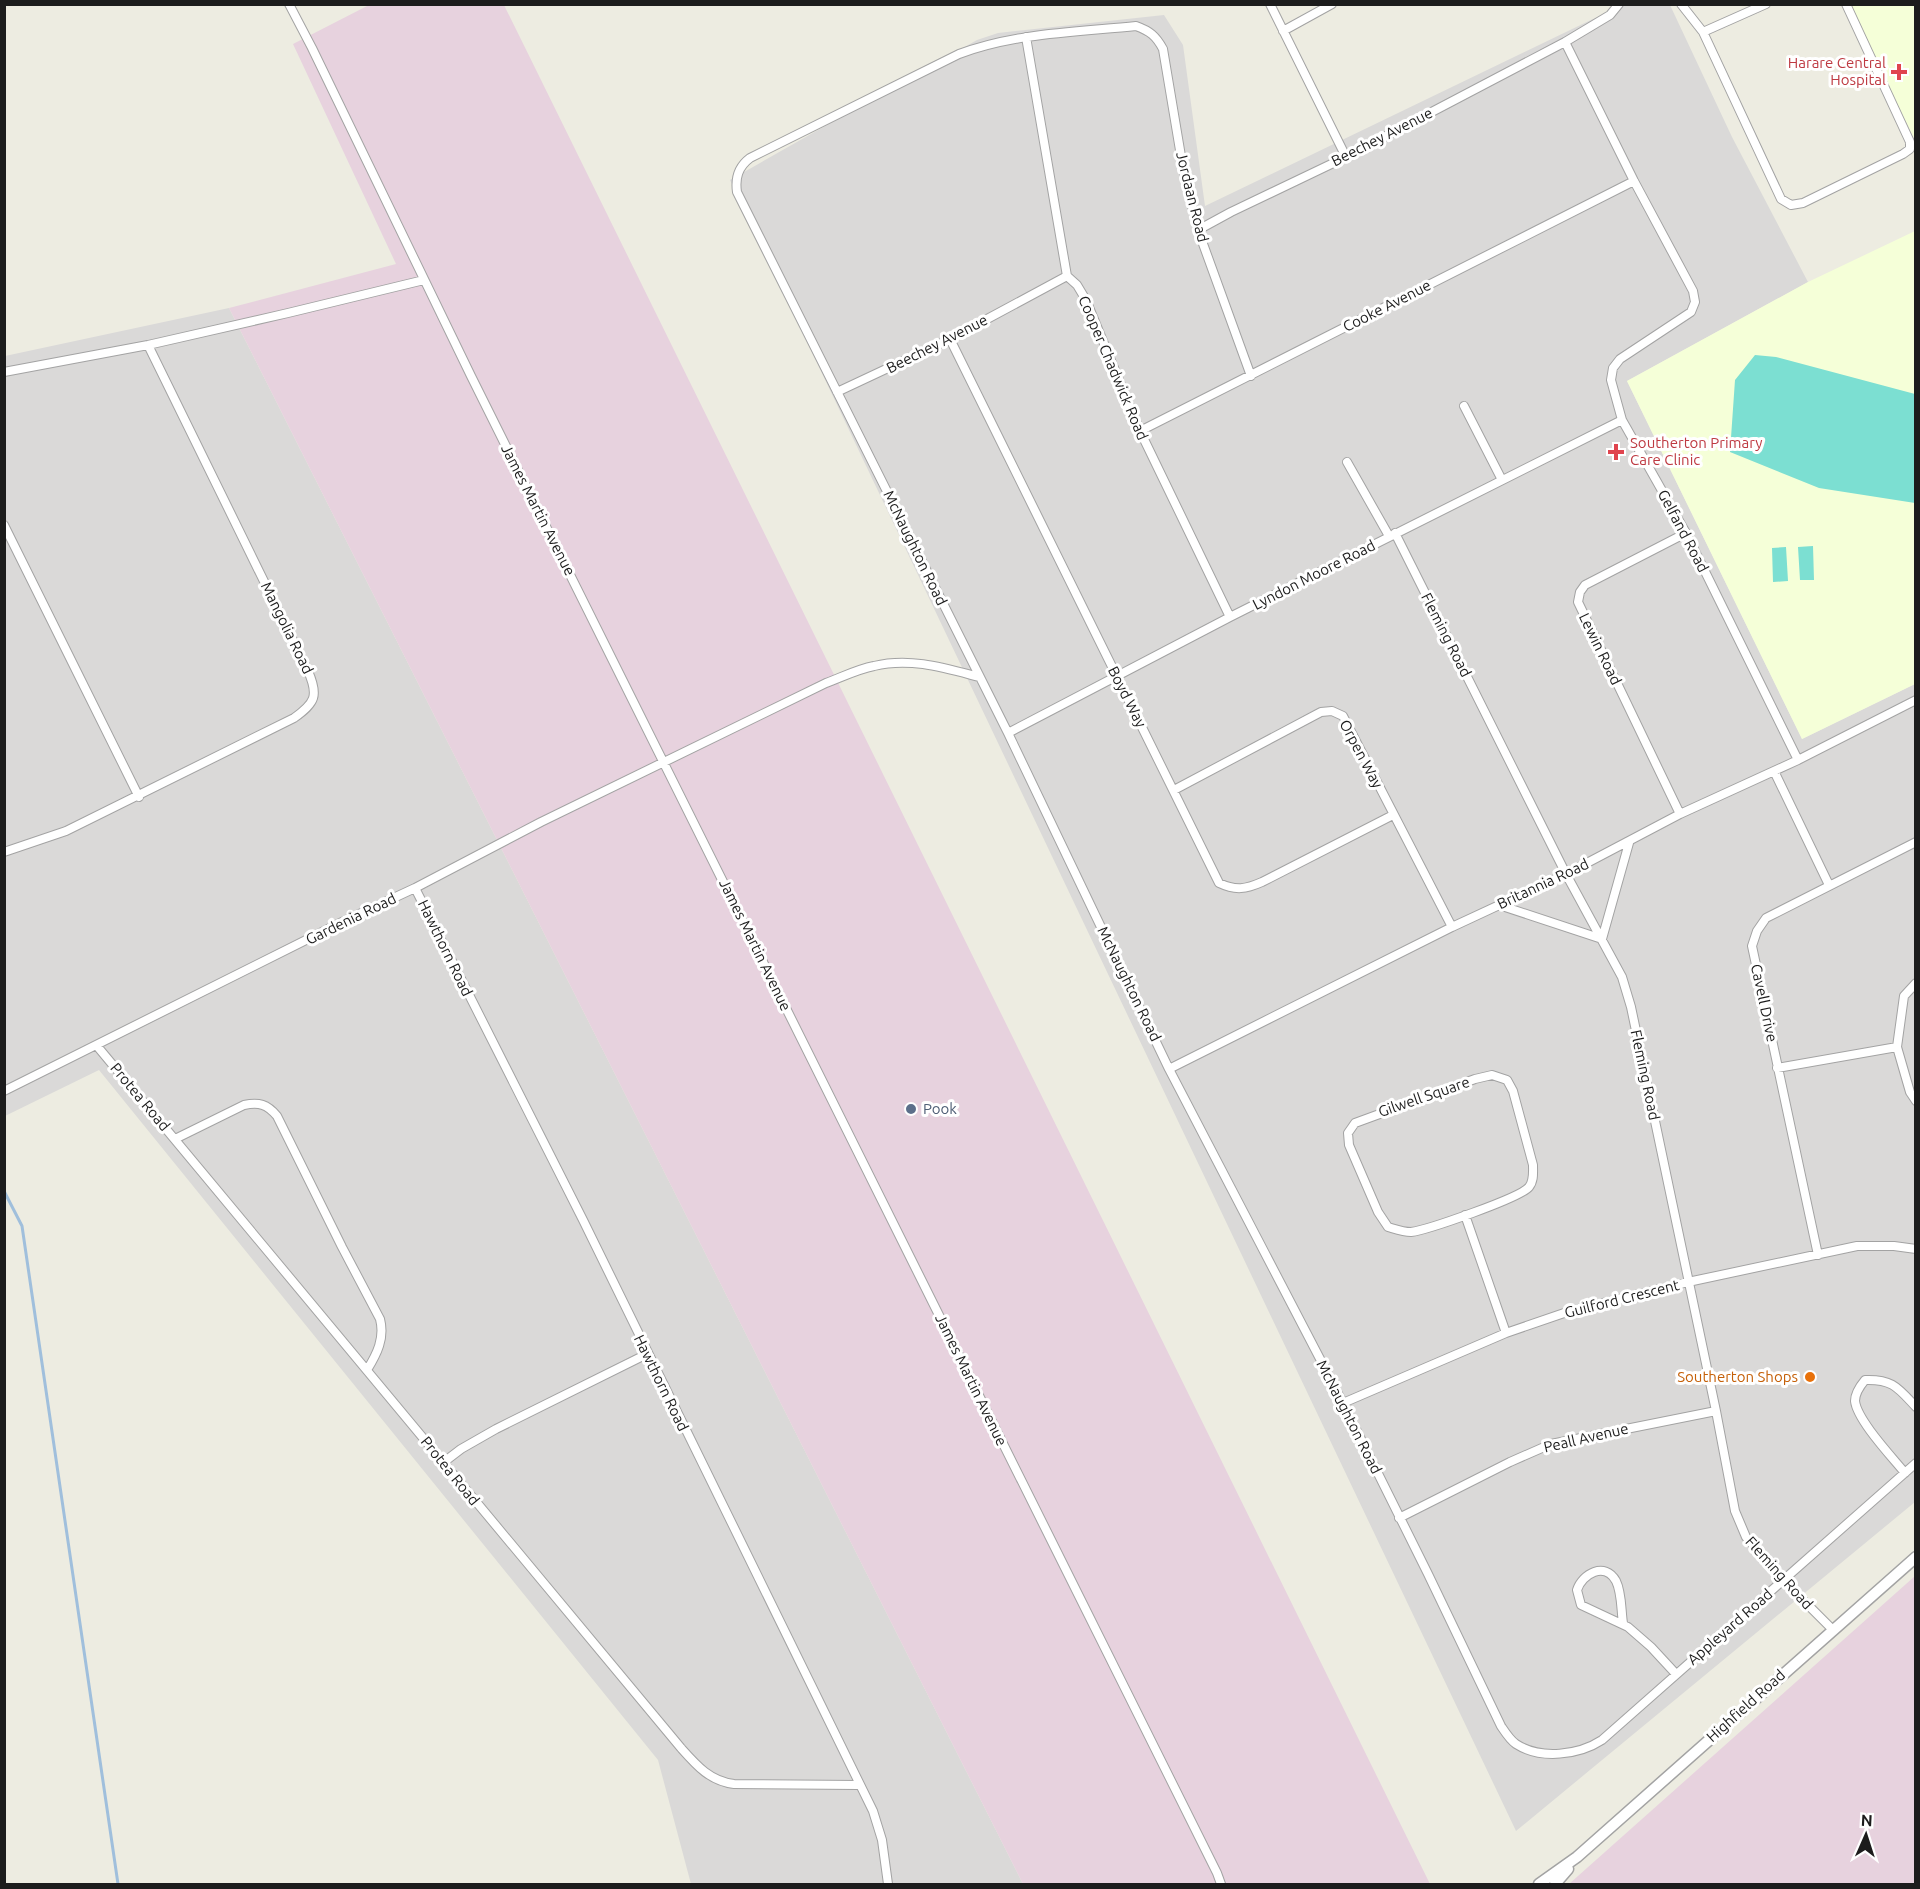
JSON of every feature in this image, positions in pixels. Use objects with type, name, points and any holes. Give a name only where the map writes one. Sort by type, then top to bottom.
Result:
[{"type":"street","name":"James Martin Avenue","points":[[289,4],[1221,1884]]},
{"type":"street","points":[[1270,4],[1346,157]]},
{"type":"street","points":[[1283,31],[1332,4]]},
{"type":"street","name":"Beechey Avenue","points":[[1198,230],[1346,157],[1565,42],[1610,15],[1619,4]]},
{"type":"street","points":[[1681,4],[1703,32],[1780,199],[1791,205],[1803,203],[1910,149],[1910,142],[1846,4]]},
{"type":"street","points":[[1703,32],[1766,4]]},
{"type":"street","name":"Jordaan Road","points":[[1026,38],[1136,26],[1149,31],[1157,38],[1163,49],[1184,174],[1198,230],[1251,376]]},
{"type":"street","name":"McNaughton Road","points":[[1026,38],[979,46],[959,54],[750,158],[743,163],[737,174],[737,192],[1008,734],[1169,1069],[1342,1403],[1501,1726],[1519,1745],[1541,1752],[1563,1753]]},
{"type":"street","name":"Cooper Chadwick Road","points":[[1026,38],[1067,276],[1077,285],[1086,300],[1140,431],[1230,617]]},
{"type":"street","name":"Gelfand Road","points":[[1565,42],[1634,181],[1693,291],[1695,302],[1691,312],[1620,359],[1613,368],[1611,380],[1622,420],[1686,533],[1798,760]]},
{"type":"street","name":"Cooke Avenue","points":[[1140,431],[1634,181]]},
{"type":"street","name":"Beechey Avenue","points":[[837,392],[950,339],[1067,276]]},
{"type":"street","points":[[4,372],[148,345],[424,280]]},
{"type":"street","name":"Boyd Way","points":[[950,339],[1219,883],[1232,889],[1245,889],[1393,815]]},
{"type":"street","name":"Mangolia Road","points":[[4,852],[66,831],[139,797],[294,718],[311,704],[314,696],[315,689],[148,345]]},
{"type":"street","points":[[1464,406],[1502,480]]},
{"type":"street","name":"Lyndon Moore Road","points":[[1008,734],[1230,617],[1622,420]]},
{"type":"street","name":"Fleming Road","points":[[1347,462],[1392,535],[1566,874],[1622,977],[1631,1007],[1716,1411],[1732,1501],[1746,1537],[1783,1580],[1832,1629]]},
{"type":"street","points":[[4,525],[139,797]]},
{"type":"street","name":"Lewin Road","points":[[1680,814],[1578,602],[1580,592],[1585,585],[1686,533]]},
{"type":"street","name":"Gardenia Road","points":[[4,1092],[342,922],[415,888],[541,822],[826,683],[873,666],[895,662],[932,665],[979,677]]},
{"type":"street","name":"Britannia Road","points":[[1169,1069],[1452,927],[1629,843],[1680,814],[1798,760],[1916,700]]},
{"type":"street","name":"Orpen Way","points":[[1174,790],[1321,712],[1332,711],[1343,716],[1452,927]]},
{"type":"street","points":[[1774,771],[1829,885]]},
{"type":"street","name":"Cavell Drive","points":[[1818,1255],[1752,946],[1757,931],[1766,918],[1916,842]]},
{"type":"street","points":[[1499,905],[1602,939],[1629,843]]},
{"type":"street","name":"Hawthorn Road","points":[[415,888],[583,1220],[879,1826],[888,1884]]},
{"type":"street","points":[[1916,983],[1904,996],[1897,1047],[1910,1092],[1916,1101]]},
{"type":"street","name":"Protea Road","points":[[97,1046],[669,1733],[704,1772],[717,1781],[734,1784],[859,1785]]},
{"type":"street","points":[[1777,1068],[1897,1047]]},
{"type":"street","name":"Gilwell Square","points":[[1492,1075],[1507,1080],[1513,1090],[1533,1165],[1533,1177],[1529,1187],[1520,1194],[1465,1215],[1410,1232],[1388,1227],[1378,1212],[1349,1145],[1348,1133],[1355,1123],[1475,1079],[1492,1075]]},
{"type":"street","points":[[175,1140],[244,1105],[263,1104],[277,1116],[380,1319],[382,1338],[368,1370]]},
{"type":"street","points":[[1465,1215],[1506,1333]]},
{"type":"street","name":"Guilford Crescent","points":[[1342,1403],[1506,1333],[1570,1311],[1688,1282],[1857,1246],[1894,1246],[1916,1249]]},
{"type":"street","points":[[444,1462],[461,1449],[496,1429],[647,1354]]},
{"type":"street","points":[[1905,1473],[1858,1414],[1855,1399],[1858,1388],[1865,1380],[1879,1380],[1892,1383],[1916,1407]]},
{"type":"street","name":"Peall Avenue","points":[[1399,1518],[1551,1444],[1716,1411]]},
{"type":"street","name":"Appleyard Road","points":[[1563,1753],[1580,1752],[1602,1740],[1916,1463]]},
{"type":"street","name":"Highfield Road","points":[[1539,1884],[1577,1857],[1916,1557]]},
{"type":"street","points":[[1623,1623],[1616,1580],[1602,1571],[1593,1571],[1584,1577],[1576,1590],[1581,1605],[1623,1623],[1651,1647],[1676,1674]]},
{"type":"street","name":"Highfield Road","points":[[1555,1884],[1577,1857]]},
{"type":"shaded area","points":[[369,5],[504,5],[1430,1884],[1023,1884],[229,308],[396,264],[293,44]]},
{"type":"shaded area","points":[[1622,5],[1670,5],[1732,137],[1808,282],[1627,381],[1802,739],[1915,684],[1915,1502],[1516,1831],[730,180],[977,40],[998,33],[1164,15],[1183,45],[1205,206]]},
{"type":"shaded area","name":"Harare Central Hospital","points":[[1848,5],[1915,5],[1915,140]]},
{"type":"shaded area","points":[[1915,231],[1915,684],[1802,739],[1627,381],[1808,282]]},
{"type":"shaded area","points":[[229,308],[1023,1884],[691,1884],[658,1760],[99,1070],[5,1116],[5,356]]},
{"type":"shaded area","points":[[1755,355],[1776,357],[1915,394],[1915,503],[1819,488],[1730,452],[1735,380]]},
{"type":"shaded area","points":[[1813,546],[1814,580],[1800,580],[1798,547]]},
{"type":"shaded area","points":[[1786,547],[1788,581],[1773,582],[1772,548]]},
{"type":"shaded area","points":[[1915,1576],[1915,1884],[1569,1884]]},
{"type":"waterway","points":[[4,1191],[22,1226],[118,1884]]},
{"type":"place","name":"Harare Central Hospital","points":[[1899,72]]},
{"type":"place","name":"Southerton Primary Care Clinic","points":[[1616,452]]},
{"type":"place","name":"Pook","points":[[911,1109]]},
{"type":"place","name":"Southerton Shops","points":[[1810,1377]]}]
